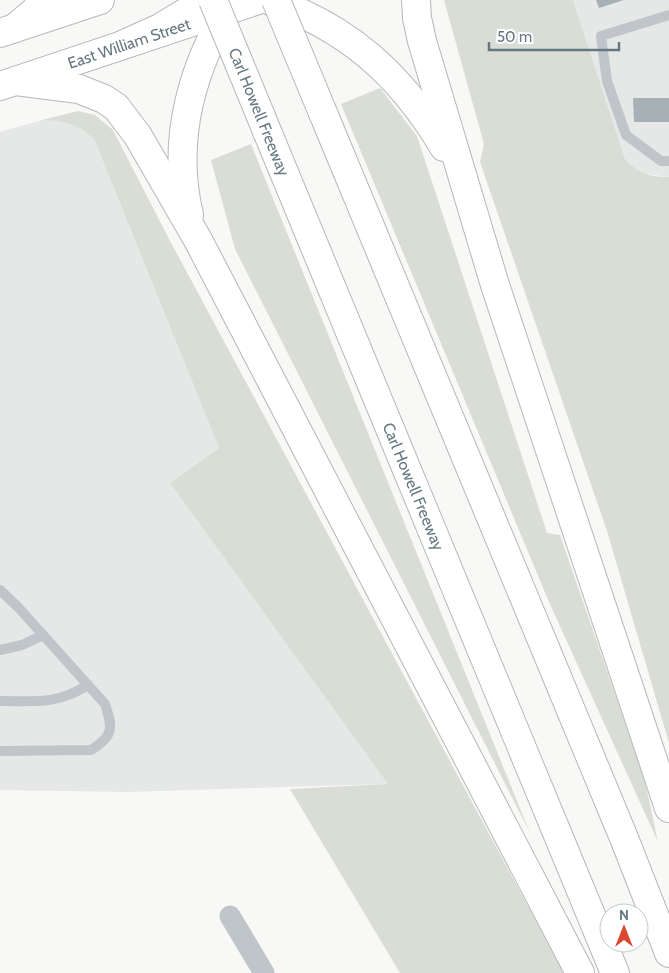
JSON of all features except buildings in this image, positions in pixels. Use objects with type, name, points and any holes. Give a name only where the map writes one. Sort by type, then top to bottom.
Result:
[{"type":"main road","points":[[8,31],[35,11],[43,0]]},
{"type":"main road","points":[[8,31],[100,0]]},
{"type":"main road","name":"East William Street","points":[[8,84],[120,46],[220,2],[258,0]]},
{"type":"main road","points":[[268,0],[325,24],[355,44],[382,66],[417,106],[461,174]]},
{"type":"main road","points":[[276,0],[624,838],[669,953]]},
{"type":"main road","points":[[416,0],[417,18],[422,41],[461,174],[669,808]]},
{"type":"main road","points":[[198,240],[189,212],[184,182],[184,124],[220,2]]},
{"type":"main road","name":"Carl Howell Freeway","points":[[220,2],[269,136],[615,973]]},
{"type":"main road","points":[[8,84],[79,89],[104,99],[116,107],[138,136],[198,240],[580,973]]},
{"type":"street","points":[[230,916],[264,973]]},
{"type":"lane","points":[[669,15],[601,36],[607,81],[626,135],[661,161],[669,161]]},
{"type":"lane","points":[[0,591],[43,634],[105,704],[110,719],[110,733],[104,742],[91,750],[0,752]]},
{"type":"lane","points":[[0,650],[22,645],[43,634]]},
{"type":"lane","points":[[0,701],[47,701],[69,696],[88,685]]},
{"type":"shaded area","points":[[444,0],[573,0],[625,159],[639,171],[656,176],[669,177],[669,743],[607,531],[480,162],[484,144]]},
{"type":"shaded area","points":[[573,0],[669,0],[669,177],[646,174],[634,169],[625,159]]},
{"type":"shaded area","points":[[380,88],[417,136],[547,533],[560,535],[645,781],[658,842],[549,602],[341,104]]},
{"type":"shaded area","points":[[78,111],[95,115],[113,130],[169,239],[564,973],[400,973],[290,789],[388,784],[170,483],[219,448],[94,139],[76,126],[57,121],[42,120]]},
{"type":"shaded area","points":[[42,120],[59,120],[80,126],[94,139],[219,448],[170,483],[389,784],[127,792],[0,790],[0,132]]},
{"type":"shaded area","points":[[251,144],[530,833],[235,249],[211,160]]}]
